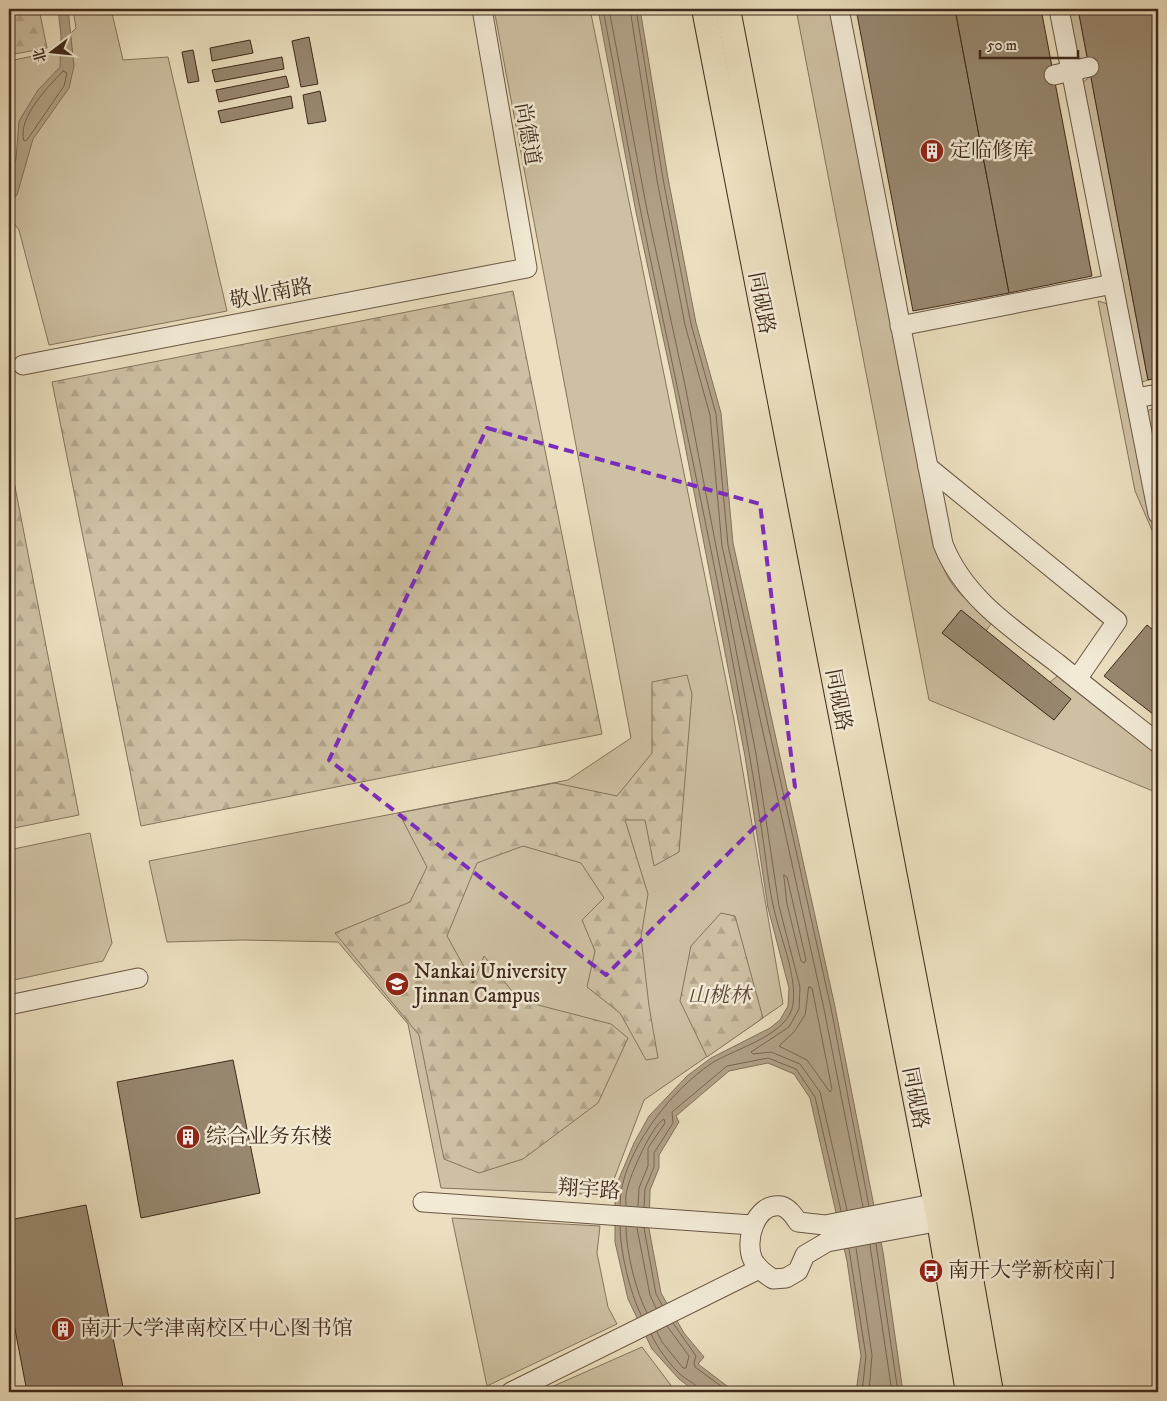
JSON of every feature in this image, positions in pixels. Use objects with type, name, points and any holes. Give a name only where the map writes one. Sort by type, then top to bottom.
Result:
[{"type":"main road","name":"同砚路","points":[[704,9],[948,1210],[991,1392]]},
{"type":"main road","name":"同砚路","points":[[728,9],[948,1210],[968,1392]]},
{"type":"street","name":"尚德道","points":[[482,9],[527,268]]},
{"type":"street","points":[[839,9],[943,544],[950,563],[965,586],[990,611],[1158,743]]},
{"type":"street","points":[[1060,9],[1158,514]]},
{"type":"street","name":"敬业南路","points":[[23,365],[527,268]]},
{"type":"street","points":[[900,326],[1113,284]]},
{"type":"street","points":[[1136,398],[1158,394]]},
{"type":"street","points":[[928,467],[1117,621],[1077,679]]},
{"type":"street","points":[[9,1005],[138,978]]},
{"type":"street","name":"翔宇路","points":[[423,1202],[752,1225]]},
{"type":"street","points":[[804,1255],[798,1222],[790,1211],[781,1206],[772,1208],[762,1213],[752,1225],[750,1249],[759,1270],[773,1280],[786,1278],[798,1271],[804,1255],[826,1234],[948,1210]]},
{"type":"street","points":[[798,1222],[826,1234]]},
{"type":"street","points":[[511,1392],[759,1270]]},
{"type":"highlighted area","points":[[487,428],[760,504],[795,787],[606,975],[329,760]]},
{"type":"green space","points":[[9,9],[39,9],[47,48],[9,55]]},
{"type":"green space","points":[[73,9],[111,9],[123,60],[168,57],[227,311],[49,345],[19,230],[9,217],[9,61],[53,52],[76,28]]},
{"type":"green space","points":[[494,9],[590,9],[734,720],[783,1004],[644,1100],[608,1195],[441,1188],[408,1024],[338,942],[242,940],[167,942],[149,861],[568,780],[631,738]]},
{"type":"green space","points":[[796,9],[832,9],[934,540],[938,555],[953,586],[990,619],[991,624],[986,631],[961,610],[942,633],[1054,720],[1050,682],[1060,674],[1158,752],[1158,793],[929,700]]},
{"type":"green space","points":[[1067,9],[1078,9],[1088,61],[1081,59],[1077,54]]},
{"type":"green space","points":[[1091,76],[1148,380],[1142,382],[1138,377],[1082,83]]},
{"type":"green space","points":[[513,291],[602,734],[141,826],[52,382]]},
{"type":"green space","points":[[1098,301],[1105,303],[1111,309],[1150,514],[1158,525],[1158,544],[1135,491]]},
{"type":"green space","points":[[1155,408],[1158,427],[1158,482],[1144,419],[1149,410]]},
{"type":"green space","points":[[9,456],[79,815],[9,829]]},
{"type":"green space","points":[[687,675],[692,694],[679,852],[654,866],[645,820],[625,820],[648,894],[641,937],[649,1006],[658,1058],[646,1060],[620,1013],[587,987],[595,951],[582,920],[604,898],[581,863],[523,846],[477,863],[447,936],[473,983],[484,956],[519,1000],[611,1024],[628,1038],[598,1103],[523,1159],[479,1173],[444,1159],[419,1035],[335,933],[410,902],[427,867],[399,813],[555,783],[617,796],[652,753],[652,682]]},
{"type":"green space","points":[[90,833],[112,943],[103,961],[9,981],[9,850]]},
{"type":"green space","name":"山桃林","points":[[721,913],[735,916],[763,1018],[707,1057],[680,1001],[691,946]]},
{"type":"green space","points":[[452,1218],[600,1226],[597,1253],[608,1307],[617,1324],[487,1386]]},
{"type":"green space","points":[[642,1347],[676,1392],[540,1392]]},
{"type":"water","points":[[58,9],[68,9],[74,66],[69,88],[33,139],[17,195],[9,203],[9,174],[16,159],[19,121],[38,90],[60,67],[61,36]]},
{"type":"water","points":[[598,9],[640,9],[668,178],[696,323],[721,413],[733,543],[835,1007],[883,1252],[903,1392],[856,1392],[861,1356],[847,1261],[810,1098],[794,1074],[768,1063],[729,1071],[676,1116],[679,1122],[659,1155],[659,1168],[650,1190],[649,1229],[661,1293],[684,1333],[704,1357],[698,1364],[735,1392],[696,1392],[679,1379],[652,1349],[628,1299],[615,1242],[615,1188],[634,1143],[649,1116],[687,1076],[711,1058],[770,1028],[780,1020],[788,1006],[789,988],[768,908],[745,756],[674,388],[636,212]]},
{"type":"building","name":"定临修库","points":[[856,9],[955,9],[1009,293],[913,311]]},
{"type":"building","points":[[955,9],[1041,9],[1092,276],[1009,293]]},
{"type":"building","points":[[1078,9],[1158,9],[1158,378],[1148,380]]},
{"type":"building","points":[[309,37],[318,84],[301,87],[292,41]]},
{"type":"building","points":[[250,40],[253,53],[212,61],[210,48]]},
{"type":"building","points":[[193,50],[199,81],[188,83],[182,52]]},
{"type":"building","points":[[282,57],[284,69],[215,82],[212,70]]},
{"type":"building","points":[[286,76],[289,87],[219,102],[216,90]]},
{"type":"building","points":[[320,91],[326,121],[308,124],[303,95]]},
{"type":"building","points":[[291,96],[293,108],[221,123],[218,111]]},
{"type":"building","points":[[961,610],[1071,699],[1054,720],[942,633]]},
{"type":"building","points":[[1147,625],[1158,634],[1158,718],[1104,676]]},
{"type":"building","name":"综合业务东楼","points":[[233,1060],[260,1193],[141,1218],[117,1082]]},
{"type":"building","name":"南开大学津南校区中心图书馆","points":[[86,1205],[124,1392],[27,1392],[9,1298],[9,1220]]},
{"type":"place","name":"定临修库","points":[[932,151]]},
{"type":"place","name":"Nankai University Jinnan Campus","points":[[397,984]]},
{"type":"place","name":"综合业务东楼","points":[[188,1137]]},
{"type":"place","name":"南开大学新校南门","points":[[931,1271]]},
{"type":"place","name":"南开大学津南校区中心图书馆","points":[[63,1329]]}]
